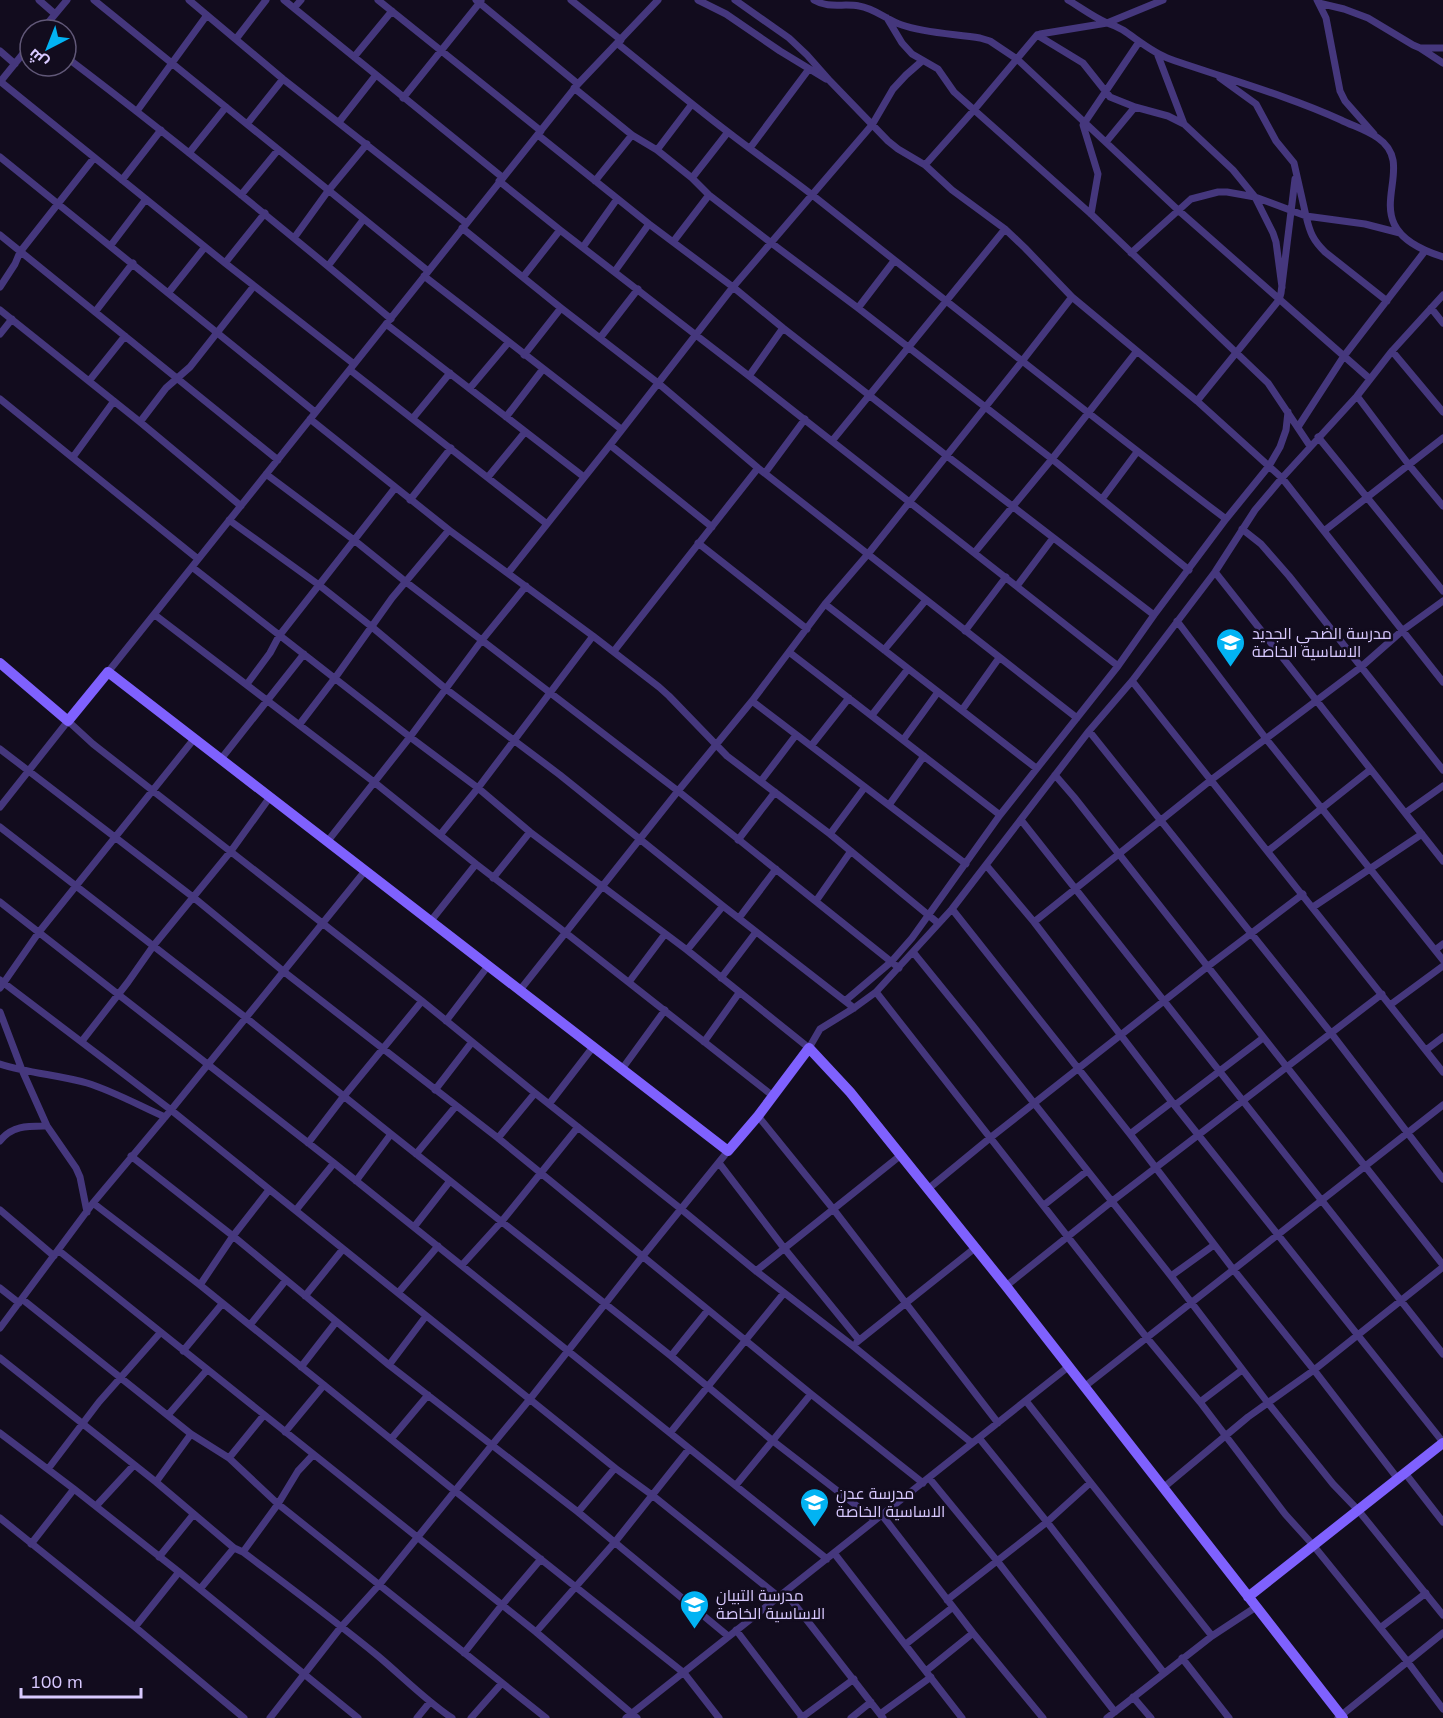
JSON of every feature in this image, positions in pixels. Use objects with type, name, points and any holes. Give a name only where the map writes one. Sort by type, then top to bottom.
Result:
[{"type":"main road","points":[[0,663],[68,721],[108,672],[728,1151],[758,1116],[809,1048],[838,1077],[1006,1286],[1340,1717]]},
{"type":"main road","points":[[1248,1597],[1443,1442]]},
{"type":"street","points":[[39,0],[56,14]]},
{"type":"street","points":[[52,18],[67,0]]},
{"type":"street","points":[[94,0],[328,191],[508,343],[621,429]]},
{"type":"street","points":[[189,0],[283,79],[367,144],[523,277],[658,383],[758,468],[1077,718]]},
{"type":"street","points":[[236,39],[266,0]]},
{"type":"street","points":[[284,0],[560,230],[1118,666]]},
{"type":"street","points":[[294,8],[301,0]]},
{"type":"street","points":[[378,0],[617,199],[1154,615]]},
{"type":"street","points":[[570,0],[692,104],[811,194],[945,302],[1226,519]]},
{"type":"street","points":[[108,672],[576,86],[658,0]]},
{"type":"street","points":[[698,0],[726,14],[830,81]]},
{"type":"street","points":[[735,0],[789,38],[898,149],[925,165],[952,190],[1005,229],[1072,297],[1197,401],[1282,477],[1443,682]]},
{"type":"street","points":[[814,0],[830,6],[858,5],[901,25],[918,29],[980,38],[990,41],[1017,59],[1178,210],[1370,379]]},
{"type":"street","points":[[1068,0],[1116,26],[1167,58],[1318,110],[1376,136]]},
{"type":"street","points":[[925,165],[1037,35],[1107,23],[1163,0]]},
{"type":"street","points":[[403,98],[479,1],[632,135],[657,150],[709,195],[1052,459],[1189,570]]},
{"type":"street","points":[[1318,2],[1360,14],[1443,63]]},
{"type":"street","points":[[1318,2],[1326,18],[1340,91],[1345,102],[1390,149],[1394,160],[1390,217],[1400,233]]},
{"type":"street","points":[[354,57],[392,11]]},
{"type":"street","points":[[137,111],[207,15]]},
{"type":"street","points":[[886,18],[902,43],[916,58],[938,69],[954,92],[1091,214],[1269,382],[1310,446]]},
{"type":"street","points":[[1037,35],[1083,63],[1105,92],[1116,100],[1168,116],[1184,124],[1233,170],[1255,197],[1275,237],[1282,287]]},
{"type":"street","points":[[1091,214],[1098,174],[1084,129],[1085,122],[1139,42]]},
{"type":"street","points":[[1420,48],[1443,48]]},
{"type":"street","points":[[0,51],[15,64]]},
{"type":"street","points":[[1157,52],[1184,124]]},
{"type":"street","points":[[18,60],[0,82],[547,524]]},
{"type":"street","points":[[508,573],[733,287],[872,125],[893,89],[922,61]]},
{"type":"street","points":[[78,66],[265,213],[388,321],[584,477]]},
{"type":"street","points":[[750,148],[809,69]]},
{"type":"street","points":[[1211,72],[1256,104],[1276,141],[1294,163],[1310,232],[1316,243],[1387,301]]},
{"type":"street","points":[[339,122],[376,75]]},
{"type":"street","points":[[247,124],[283,79]]},
{"type":"street","points":[[657,150],[692,104]]},
{"type":"street","points":[[189,153],[226,107]]},
{"type":"street","points":[[1106,142],[1135,107]]},
{"type":"street","points":[[122,180],[161,130]]},
{"type":"street","points":[[692,178],[728,132]]},
{"type":"street","points":[[595,181],[632,135]]},
{"type":"street","points":[[294,238],[328,191],[367,144]]},
{"type":"street","points":[[241,195],[278,150]]},
{"type":"street","points":[[0,157],[315,412]]},
{"type":"street","points":[[0,287],[20,252],[94,158]]},
{"type":"street","points":[[1197,401],[1279,300],[1296,173]]},
{"type":"street","points":[[1131,253],[1178,210],[1196,197],[1227,192],[1255,197],[1306,216],[1365,224],[1400,233],[1425,251],[1443,257]]},
{"type":"street","points":[[673,242],[709,195]]},
{"type":"street","points":[[111,245],[146,199]]},
{"type":"street","points":[[583,247],[617,199]]},
{"type":"street","points":[[225,263],[265,213]]},
{"type":"street","points":[[328,266],[363,220]]},
{"type":"street","points":[[615,271],[649,224]]},
{"type":"street","points":[[832,441],[1005,229]]},
{"type":"street","points":[[523,277],[560,230]]},
{"type":"street","points":[[0,235],[278,460]]},
{"type":"street","points":[[169,292],[205,247]]},
{"type":"street","points":[[1298,427],[1344,356],[1425,251]]},
{"type":"street","points":[[858,308],[894,261]]},
{"type":"street","points":[[95,312],[133,263]]},
{"type":"street","points":[[140,422],[166,388],[190,367],[254,286]]},
{"type":"street","points":[[600,338],[638,290]]},
{"type":"street","points":[[192,567],[478,788],[530,832],[687,950],[809,1048],[820,1029],[876,992],[952,909],[1215,572],[1255,510],[1443,295]]},
{"type":"street","points":[[520,990],[639,839],[717,746],[825,604],[947,456],[1072,297]]},
{"type":"street","points":[[524,355],[561,308]]},
{"type":"street","points":[[1431,308],[1443,323]]},
{"type":"street","points":[[0,310],[140,422],[240,506]]},
{"type":"street","points":[[0,334],[12,319]]},
{"type":"street","points":[[749,376],[783,328]]},
{"type":"street","points":[[88,381],[125,336]]},
{"type":"street","points":[[470,388],[508,343]]},
{"type":"street","points":[[975,552],[1137,351]]},
{"type":"street","points":[[1392,351],[1443,412]]},
{"type":"street","points":[[506,417],[543,369]]},
{"type":"street","points":[[413,418],[450,372]]},
{"type":"street","points":[[1357,396],[1443,506]]},
{"type":"street","points":[[0,399],[198,559]]},
{"type":"street","points":[[73,457],[114,401]]},
{"type":"street","points":[[845,1001],[891,962],[912,938],[1000,815],[1118,666],[1226,519],[1269,466],[1280,447],[1286,430],[1288,412]]},
{"type":"street","points":[[310,419],[449,530],[614,651],[669,696],[732,760],[830,834],[938,923]]},
{"type":"street","points":[[765,473],[805,420]]},
{"type":"street","points":[[488,477],[525,432]]},
{"type":"street","points":[[1318,437],[1443,591]]},
{"type":"street","points":[[1324,531],[1443,438]]},
{"type":"street","points":[[610,445],[711,527]]},
{"type":"street","points":[[410,500],[451,448]]},
{"type":"street","points":[[1102,499],[1137,452]]},
{"type":"street","points":[[614,651],[758,468]]},
{"type":"street","points":[[266,474],[678,791],[899,968]]},
{"type":"street","points":[[247,684],[266,659],[279,636],[395,488]]},
{"type":"street","points":[[230,520],[372,627],[446,689],[560,775],[854,1008]]},
{"type":"street","points":[[1242,529],[1261,544],[1289,576],[1443,770]]},
{"type":"street","points":[[299,725],[387,605],[449,530]]},
{"type":"street","points":[[1017,586],[1053,538]]},
{"type":"street","points":[[698,543],[807,629]]},
{"type":"street","points":[[1215,572],[1443,861]]},
{"type":"street","points":[[965,631],[1006,577]]},
{"type":"street","points":[[327,842],[526,586]]},
{"type":"street","points":[[884,650],[926,600]]},
{"type":"street","points":[[1034,922],[1211,780],[1267,740],[1443,601]]},
{"type":"street","points":[[825,604],[1036,768]]},
{"type":"street","points":[[155,615],[374,782],[493,878],[773,1096]]},
{"type":"street","points":[[1177,621],[1267,740],[1443,960]]},
{"type":"street","points":[[440,836],[593,636]]},
{"type":"street","points":[[789,652],[1000,815]]},
{"type":"street","points":[[221,759],[304,654]]},
{"type":"street","points":[[962,710],[999,658]]},
{"type":"street","points":[[872,715],[908,669]]},
{"type":"street","points":[[1132,681],[1443,1072]]},
{"type":"street","points":[[903,740],[938,692]]},
{"type":"street","points":[[811,746],[849,698]]},
{"type":"street","points":[[752,701],[966,864]]},
{"type":"street","points":[[0,807],[68,721],[93,744],[422,1001],[972,1443]]},
{"type":"street","points":[[1089,731],[1331,1033],[1443,1179]]},
{"type":"street","points":[[761,781],[796,735]]},
{"type":"street","points":[[194,739],[39,932],[1,984],[82,1041],[171,1110],[615,1468],[782,1595],[854,1679],[882,1716],[973,1633]]},
{"type":"street","points":[[0,749],[193,897],[382,1049],[498,1138],[539,1174],[923,1483]]},
{"type":"street","points":[[890,805],[924,756]]},
{"type":"street","points":[[1268,851],[1370,770]]},
{"type":"street","points":[[1055,775],[1443,1266],[1359,1335],[1268,1403],[1163,1488]]},
{"type":"street","points":[[1405,813],[1443,786]]},
{"type":"street","points":[[830,834],[865,787]]},
{"type":"street","points":[[738,840],[775,792]]},
{"type":"street","points":[[82,1041],[153,945],[231,851],[270,797]]},
{"type":"street","points":[[1021,820],[1443,1354]]},
{"type":"street","points":[[0,827],[246,1017],[671,1356],[772,1441],[875,1520]]},
{"type":"street","points":[[493,878],[530,832]]},
{"type":"street","points":[[1313,907],[1422,834]]},
{"type":"street","points":[[816,901],[851,851]]},
{"type":"street","points":[[430,922],[476,864]]},
{"type":"street","points":[[986,866],[1034,922],[1173,1103],[1443,1442]]},
{"type":"street","points":[[739,918],[776,869]]},
{"type":"street","points":[[0,1328],[93,1203],[364,871]]},
{"type":"street","points":[[928,1189],[1206,967],[1303,894]]},
{"type":"street","points":[[0,902],[438,1245],[827,1559]]},
{"type":"street","points":[[687,950],[723,906]]},
{"type":"street","points":[[952,909],[1130,1134],[1233,1269],[1401,1476],[1443,1522]]},
{"type":"street","points":[[721,978],[756,932]]},
{"type":"street","points":[[629,982],[665,934]]},
{"type":"street","points":[[1435,950],[1443,944]]},
{"type":"street","points":[[913,952],[1171,1276],[1268,1403],[1443,1615]]},
{"type":"street","points":[[446,1021],[488,966]]},
{"type":"street","points":[[1390,1005],[1443,966]]},
{"type":"street","points":[[876,992],[1286,1514],[1407,1661],[1443,1709]]},
{"type":"street","points":[[704,1042],[739,993]]},
{"type":"street","points":[[1006,1286],[1155,1168],[1382,994]]},
{"type":"street","points":[[308,1143],[422,1001]]},
{"type":"street","points":[[622,1069],[665,1010]]},
{"type":"street","points":[[0,1012],[47,1126],[76,1168],[84,1191],[87,1212]]},
{"type":"street","points":[[1426,1050],[1443,1037]]},
{"type":"street","points":[[1130,1134],[1263,1038]]},
{"type":"street","points":[[435,1090],[472,1042]]},
{"type":"street","points":[[549,1104],[593,1047]]},
{"type":"street","points":[[1,1066],[91,1084],[165,1117]]},
{"type":"street","points":[[498,1138],[535,1093]]},
{"type":"street","points":[[1084,1388],[1443,1105]]},
{"type":"street","points":[[416,1154],[456,1106]]},
{"type":"street","points":[[758,1116],[834,1210],[998,1423]]},
{"type":"street","points":[[1,1136],[20,1127],[47,1126]]},
{"type":"street","points":[[462,1265],[578,1127]]},
{"type":"street","points":[[356,1181],[391,1134]]},
{"type":"street","points":[[270,1718],[341,1627],[379,1585],[728,1151]]},
{"type":"street","points":[[756,1271],[901,1155]]},
{"type":"street","points":[[131,1156],[233,1236],[336,1323],[578,1512],[728,1636]]},
{"type":"street","points":[[296,1210],[334,1163]]},
{"type":"street","points":[[719,1163],[859,1340]]},
{"type":"street","points":[[1044,1205],[1087,1171]]},
{"type":"street","points":[[414,1227],[450,1181]]},
{"type":"street","points":[[200,1285],[233,1236],[269,1190]]},
{"type":"street","points":[[93,1203],[200,1285],[684,1673],[719,1718]]},
{"type":"street","points":[[0,1210],[418,1536],[635,1715]]},
{"type":"street","points":[[398,1293],[438,1245]]},
{"type":"street","points":[[1171,1276],[1214,1245]]},
{"type":"street","points":[[853,1346],[975,1248]]},
{"type":"street","points":[[305,1296],[343,1249]]},
{"type":"street","points":[[250,1325],[286,1280]]},
{"type":"street","points":[[0,1288],[120,1376],[191,1434],[229,1458],[278,1504],[546,1718]]},
{"type":"street","points":[[670,1433],[784,1293]]},
{"type":"street","points":[[183,1351],[222,1304]]},
{"type":"street","points":[[671,1356],[708,1310]]},
{"type":"street","points":[[389,1365],[426,1316]]},
{"type":"street","points":[[302,1367],[336,1323]]},
{"type":"street","points":[[48,1469],[120,1376],[160,1333]]},
{"type":"street","points":[[0,1358],[156,1482],[234,1548],[243,1552],[341,1627],[452,1718]]},
{"type":"street","points":[[626,1718],[635,1715],[728,1636],[1068,1367]]},
{"type":"street","points":[[168,1415],[207,1370]]},
{"type":"street","points":[[1200,1402],[1242,1370]]},
{"type":"street","points":[[285,1432],[324,1385]]},
{"type":"street","points":[[736,1485],[811,1394]]},
{"type":"street","points":[[391,1439],[428,1395]]},
{"type":"street","points":[[1026,1401],[1212,1636]]},
{"type":"street","points":[[229,1458],[264,1415]]},
{"type":"street","points":[[0,1433],[179,1572],[358,1718]]},
{"type":"street","points":[[156,1482],[191,1434]]},
{"type":"street","points":[[979,1438],[1164,1672]]},
{"type":"street","points":[[536,1632],[615,1542],[690,1449]]},
{"type":"street","points":[[243,1552],[278,1504],[298,1471],[313,1455]]},
{"type":"street","points":[[96,1506],[134,1465]]},
{"type":"street","points":[[578,1512],[615,1468]]},
{"type":"street","points":[[930,1478],[1115,1712]]},
{"type":"street","points":[[947,1600],[1047,1522],[1090,1483]]},
{"type":"street","points":[[31,1544],[74,1489]]},
{"type":"street","points":[[159,1557],[193,1515]]},
{"type":"street","points":[[882,1515],[973,1633],[1043,1718]]},
{"type":"street","points":[[0,1518],[244,1718]]},
{"type":"street","points":[[200,1589],[234,1548]]},
{"type":"street","points":[[834,1553],[962,1718]]},
{"type":"street","points":[[464,1653],[541,1559]]},
{"type":"street","points":[[135,1627],[179,1572]]},
{"type":"street","points":[[1380,1628],[1426,1593]]},
{"type":"street","points":[[906,1644],[953,1607]]},
{"type":"street","points":[[1107,1718],[1212,1636],[1256,1607]]},
{"type":"street","points":[[736,1630],[802,1718],[854,1679]]},
{"type":"street","points":[[1340,1717],[1443,1633]]},
{"type":"street","points":[[1182,1659],[1229,1718]]},
{"type":"street","points":[[471,1718],[502,1683]]},
{"type":"street","points":[[1133,1696],[1151,1718]]},
{"type":"street","points":[[417,1718],[430,1702]]},
{"type":"street","points":[[851,1718],[872,1702]]},
{"type":"place","name":"مدرسة الضحي الجديد الاساسية الخاصة","points":[[1231,668]]},
{"type":"place","name":"مدرسة عدن الاساسية الخاصة","points":[[815,1528]]},
{"type":"place","name":"مدرسة التبيان الاساسية الخاصة","points":[[695,1630]]}]
